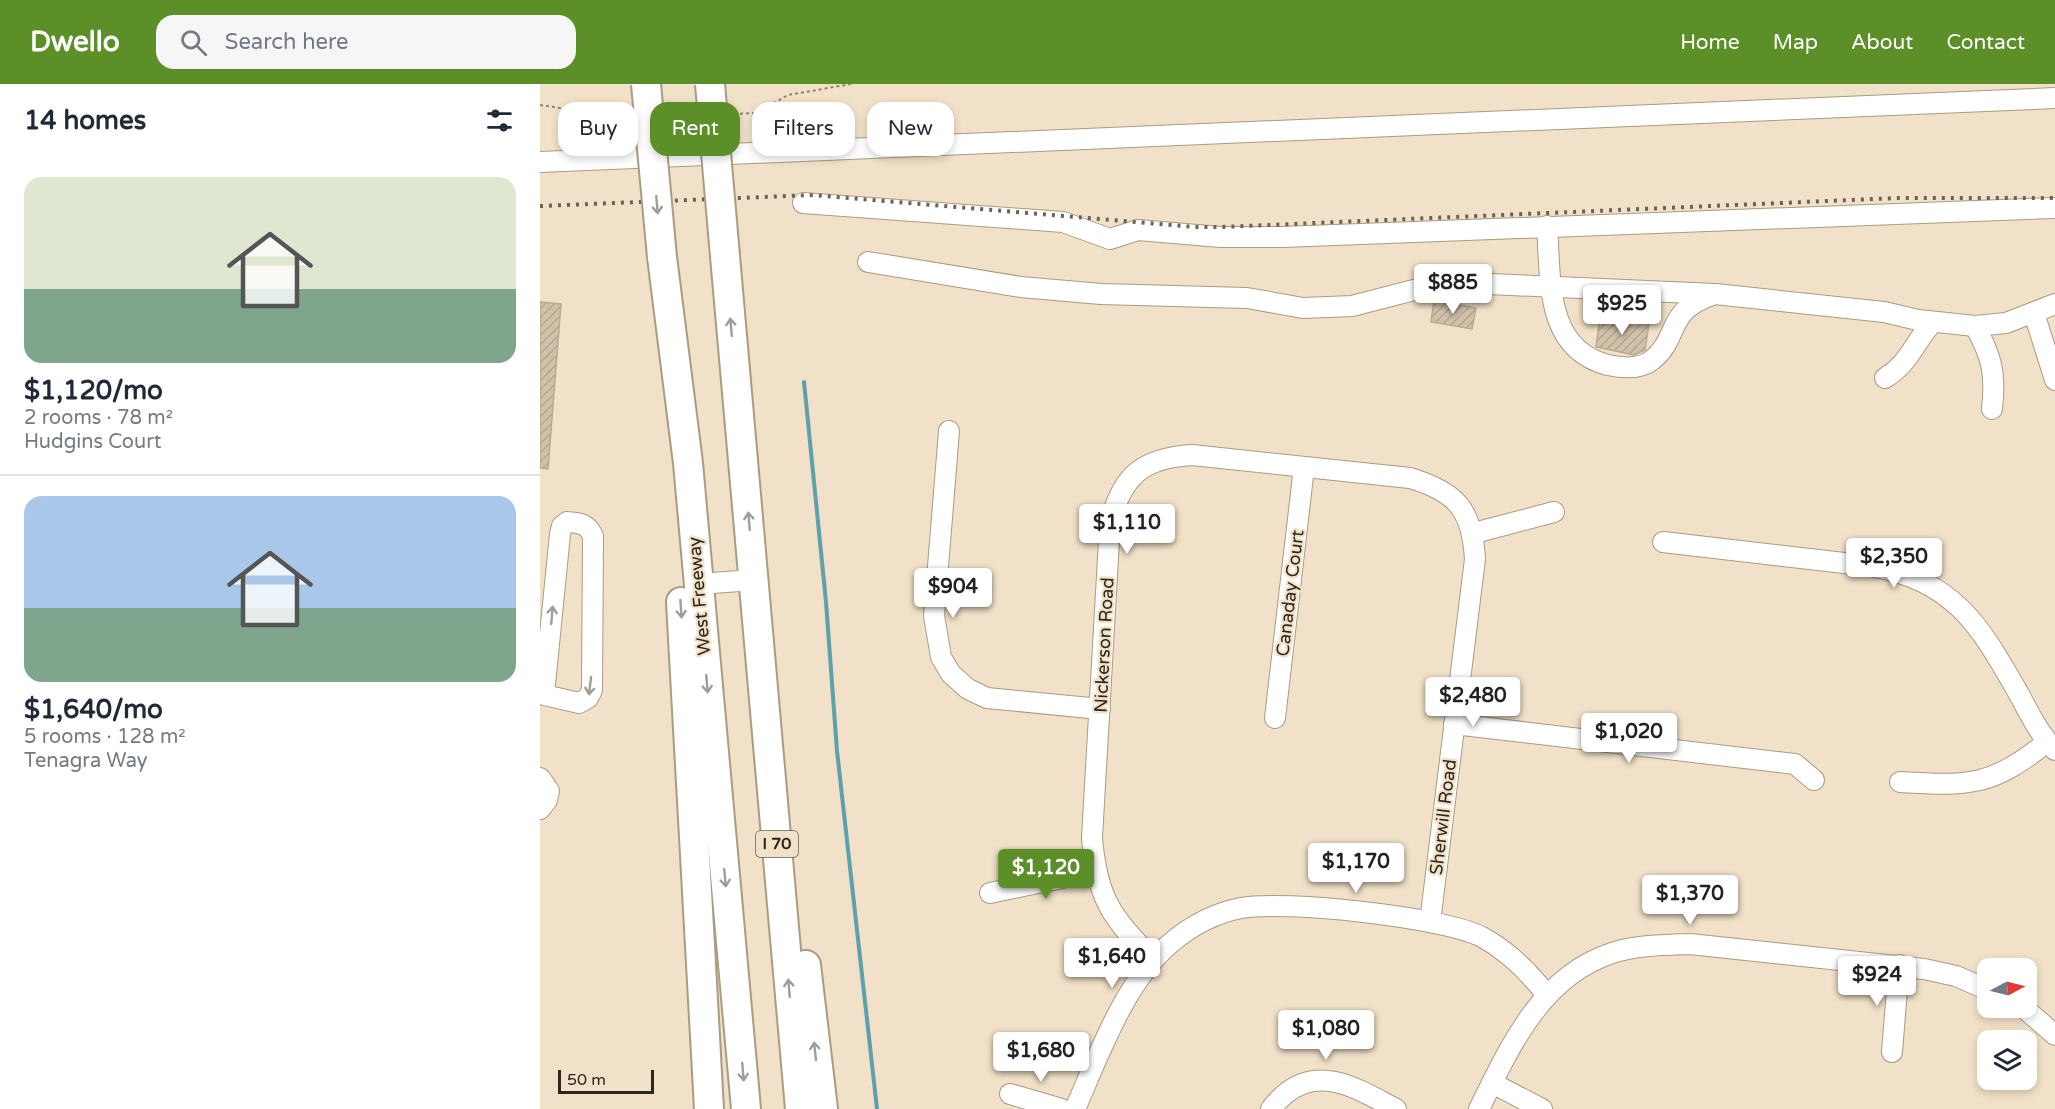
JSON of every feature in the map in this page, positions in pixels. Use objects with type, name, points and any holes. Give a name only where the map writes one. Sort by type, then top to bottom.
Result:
[{"type":"highway","name":"West Freeway","points":[[646,84],[662,257],[688,463],[746,1109]]},
{"type":"highway","name":"I 70","points":[[710,84],[800,1109]]},
{"type":"highway","points":[[662,257],[709,1109]]},
{"type":"highway","points":[[754,580],[775,668],[823,1109]]},
{"type":"highway","points":[[695,827],[723,1109]]},
{"type":"street","points":[[540,162],[2055,98]]},
{"type":"street","points":[[803,203],[1063,222],[1110,239],[1138,230],[1221,237],[1282,237],[2055,208]]},
{"type":"street","points":[[1547,226],[1554,311],[1571,342],[1580,351],[1601,363],[1640,367],[1653,359],[1674,322],[1685,310],[1697,300],[1715,294]]},
{"type":"street","points":[[868,262],[1021,286],[1101,294],[1247,298],[1303,308],[1352,306],[1414,290],[1455,284],[1715,294],[1884,312],[1933,322],[1975,326],[2006,323],[2055,304]]},
{"type":"street","points":[[2034,313],[2055,380]]},
{"type":"street","points":[[1885,378],[1906,362],[1920,335],[1933,322]]},
{"type":"street","points":[[1975,326],[1992,362],[1995,386],[1992,409]]},
{"type":"street","points":[[949,431],[934,616],[941,657],[951,674],[968,689],[987,698],[1100,709]]},
{"type":"street","name":"Nickerson Road","points":[[1153,959],[1113,916],[1101,893],[1095,871],[1092,838],[1110,524],[1123,486],[1137,471],[1153,461],[1172,456],[1192,455],[1410,478],[1439,487],[1461,506],[1474,533]]},
{"type":"street","name":"Canaday Court","points":[[1275,718],[1304,467]]},
{"type":"street","points":[[1474,533],[1554,512]]},
{"type":"street","points":[[567,522],[582,523],[588,527],[593,536],[592,690],[588,698],[579,703],[542,694],[560,534],[562,526],[567,522]]},
{"type":"street","name":"Sherwill Road","points":[[1430,922],[1475,560],[1474,533]]},
{"type":"street","points":[[1663,542],[1899,571],[1938,588],[1970,616],[1993,649],[2051,746],[1988,779],[1950,784],[1900,782]]},
{"type":"street","points":[[698,584],[754,580]]},
{"type":"street","points":[[1454,724],[1795,764],[1814,780]]},
{"type":"street","points":[[540,778],[549,791],[547,800],[540,809]]},
{"type":"street","points":[[990,893],[1095,871]]},
{"type":"street","points":[[1075,1109],[1121,1010],[1153,959],[1197,924],[1218,914],[1241,908],[1297,907],[1459,927],[1498,946],[1530,974],[1546,994]]},
{"type":"street","points":[[1479,1109],[1513,1041],[1546,994],[1580,969],[1612,953],[1653,945],[1690,944],[1899,965],[1956,976],[1977,985]]},
{"type":"street","points":[[1892,1052],[1899,965]]},
{"type":"street","points":[[2035,1018],[2055,1035]]},
{"type":"street","points":[[1271,1109],[1294,1086],[1320,1079],[1347,1084],[1396,1109]]},
{"type":"street","points":[[1492,1083],[1542,1109]]},
{"type":"street","points":[[1010,1094],[1062,1109]]},
{"type":"building","points":[[1434,300],[1476,308],[1472,329],[1431,322]]},
{"type":"building","points":[[540,302],[561,304],[548,469],[540,468]]},
{"type":"building","points":[[1600,317],[1649,324],[1645,350],[1634,355],[1596,347]]},
{"type":"waterway","points":[[804,382],[826,602],[837,751],[877,1109]]},
{"type":"railway","points":[[540,206],[813,195],[1194,227],[1222,227],[1897,198],[2055,198]]}]
